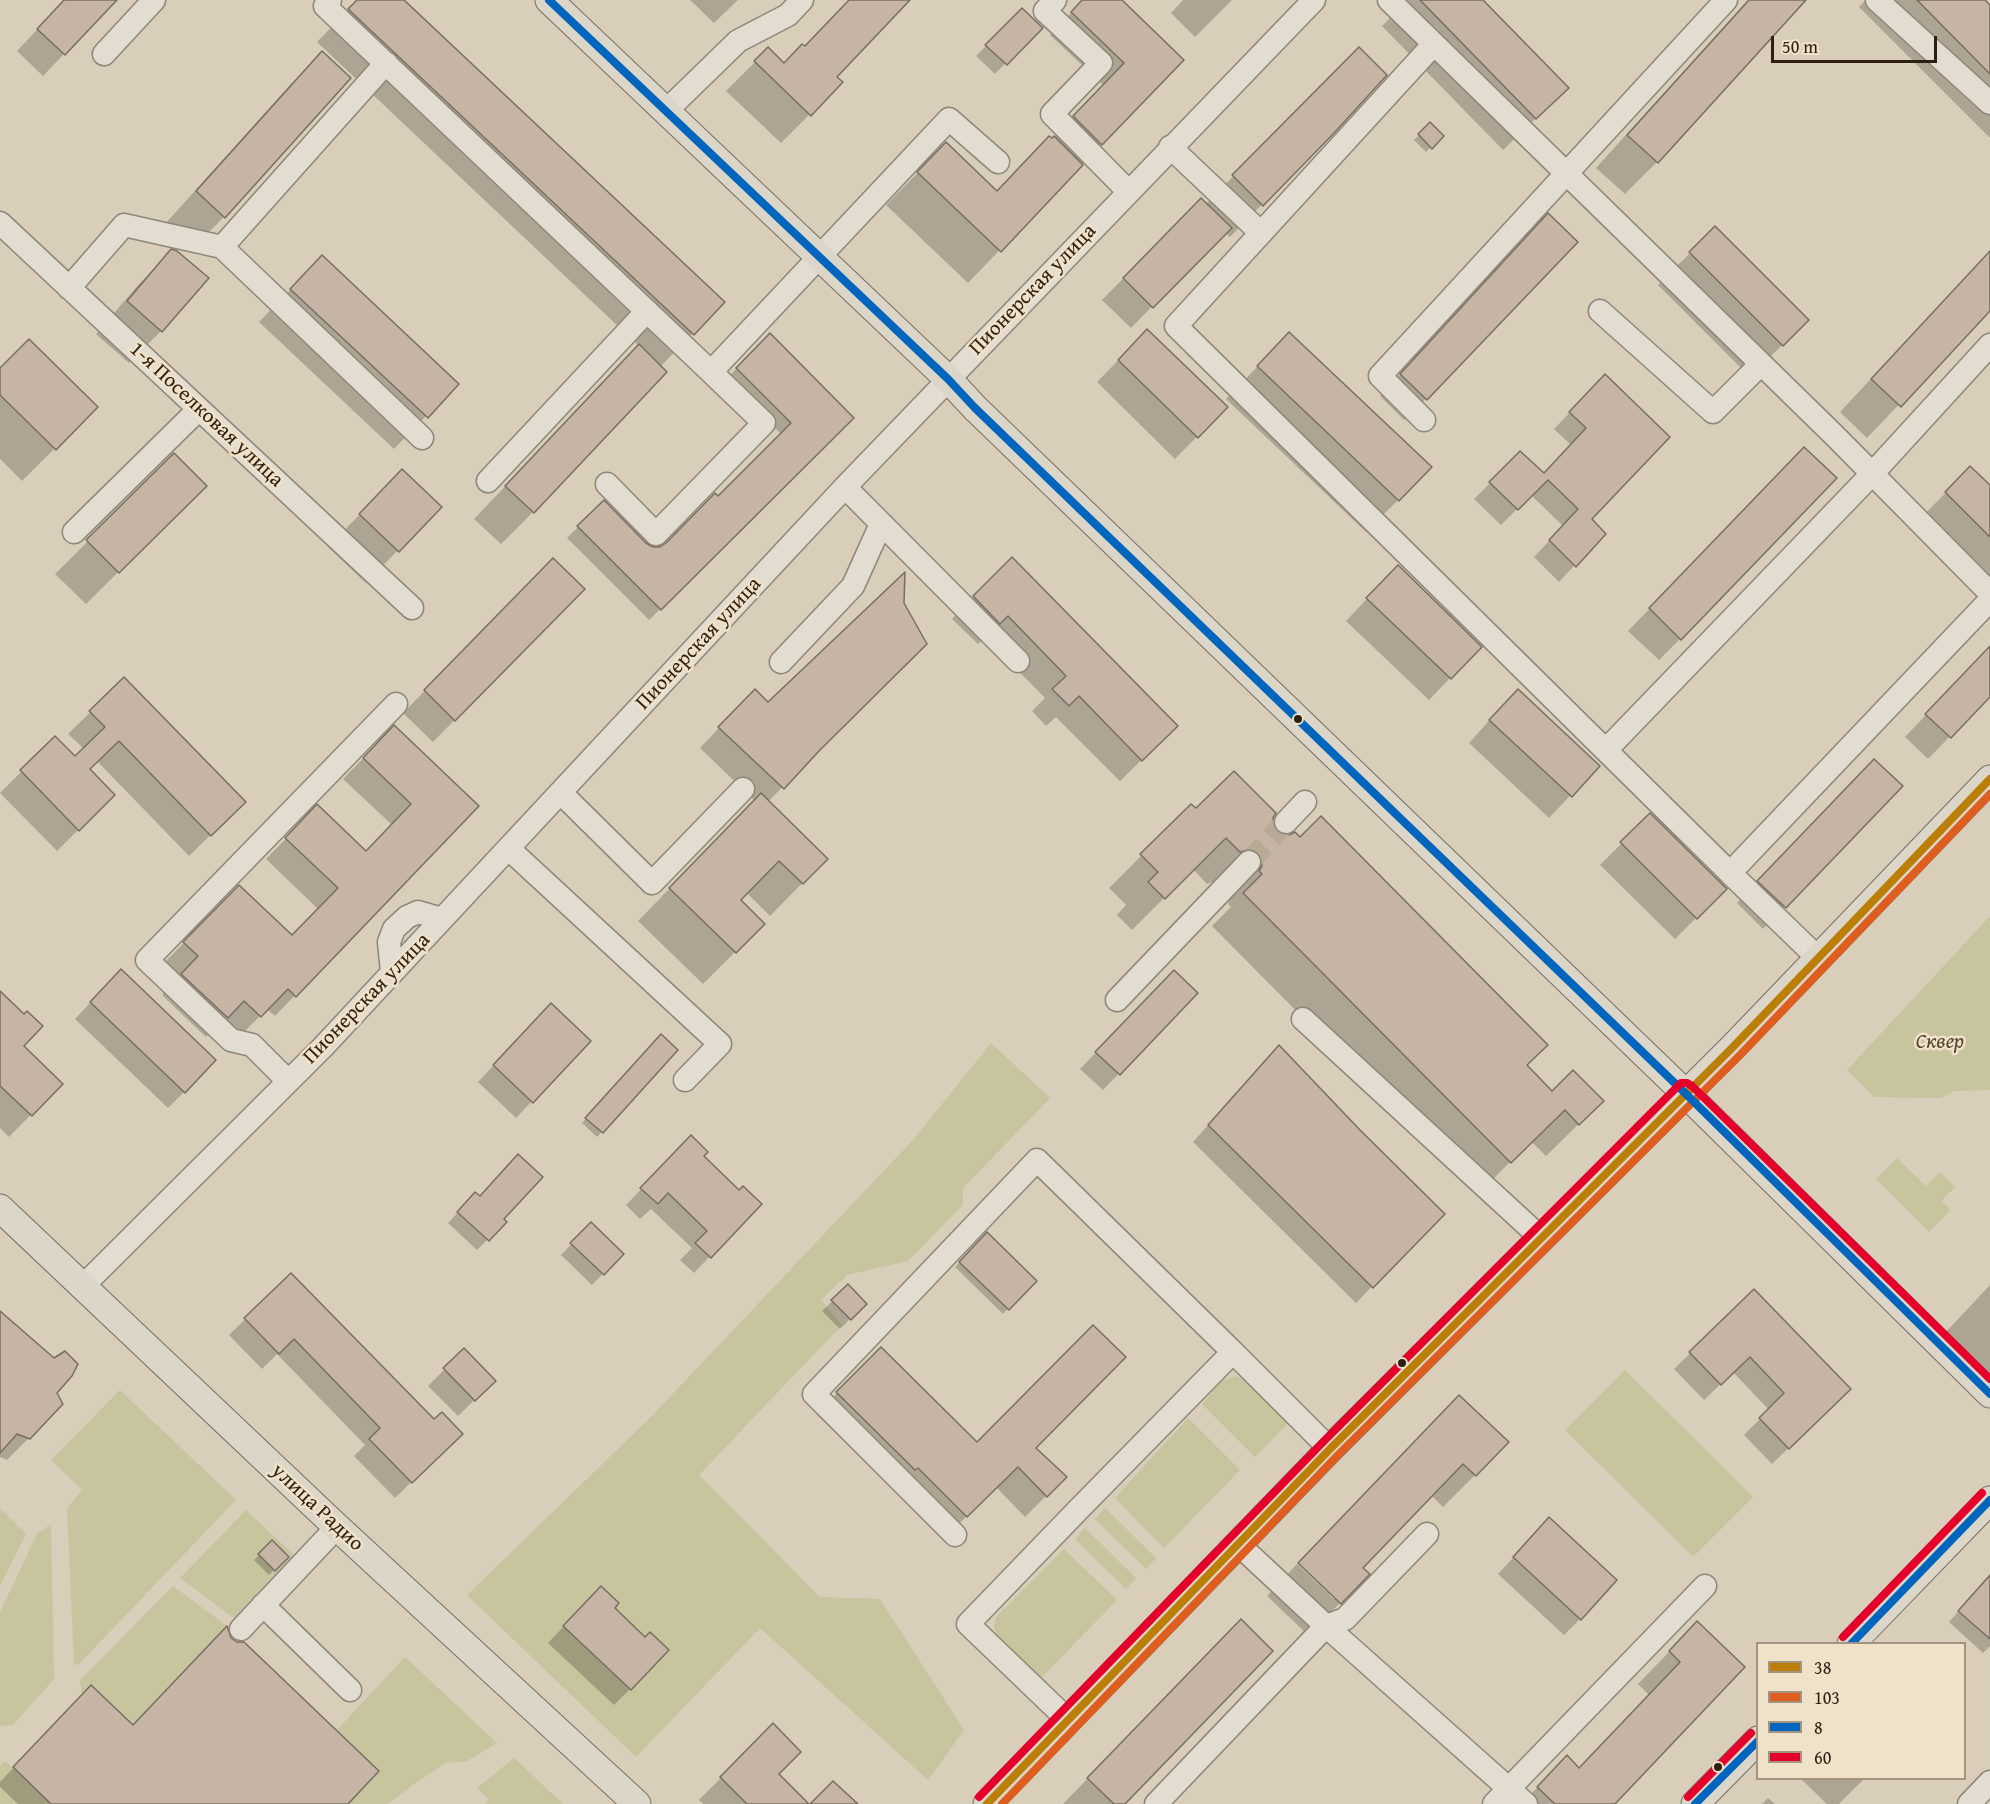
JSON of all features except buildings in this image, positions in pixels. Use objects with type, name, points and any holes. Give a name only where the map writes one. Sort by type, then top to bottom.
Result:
[{"type":"main road","points":[[549,0],[948,379],[975,408],[1685,1093],[1990,1394]]},
{"type":"main road","points":[[987,1804],[1330,1449],[1819,959],[1990,779]]},
{"type":"main road","name":"улица Радио","points":[[0,1208],[337,1527],[637,1804]]},
{"type":"main road","points":[[1853,1642],[1990,1500]]},
{"type":"main road","points":[[1695,1804],[1756,1742]]},
{"type":"street","points":[[104,54],[154,0]]},
{"type":"street","points":[[330,0],[325,6],[764,423],[656,534],[607,484]]},
{"type":"street","points":[[666,111],[738,41],[788,15],[802,0]]},
{"type":"street","points":[[1055,0],[1045,11],[1101,63],[1052,114],[1128,191]]},
{"type":"street","name":"Пионерская улица","points":[[83,1286],[288,1081],[509,849],[845,487],[1314,0]]},
{"type":"street","points":[[1389,0],[1761,364],[1990,593]]},
{"type":"street","points":[[1424,420],[1380,376],[1726,0]]},
{"type":"street","points":[[1877,0],[1990,103]]},
{"type":"street","points":[[1434,44],[1176,326],[1819,959]]},
{"type":"street","points":[[222,247],[386,63]]},
{"type":"street","points":[[711,372],[949,118],[998,162]]},
{"type":"street","points":[[1170,147],[1261,233]]},
{"type":"street","name":"1-я Поселковая улица","points":[[0,223],[412,608]]},
{"type":"street","points":[[69,288],[124,225],[222,247],[422,438]]},
{"type":"street","points":[[488,481],[647,311]]},
{"type":"street","points":[[1600,311],[1713,412],[1761,364]]},
{"type":"street","points":[[1606,750],[1872,474],[1990,345]]},
{"type":"street","points":[[74,532],[199,409]]},
{"type":"street","points":[[845,487],[1018,661]]},
{"type":"street","points":[[781,662],[853,586],[881,524]]},
{"type":"street","points":[[1730,873],[1990,600]]},
{"type":"street","points":[[288,1081],[252,1045],[231,1040],[147,960],[396,704]]},
{"type":"street","points":[[561,793],[652,883],[743,789]]},
{"type":"street","points":[[1286,822],[1305,802]]},
{"type":"street","points":[[509,849],[720,1044],[685,1080]]},
{"type":"street","points":[[1117,1000],[1249,862]]},
{"type":"street","points":[[1303,1019],[1541,1238]]},
{"type":"street","points":[[954,1535],[814,1394],[1037,1160],[1330,1449]]},
{"type":"street","points":[[1068,1720],[969,1624],[1233,1352]]},
{"type":"street","points":[[241,1629],[337,1527]]},
{"type":"street","points":[[1156,1804],[1326,1626],[1345,1619],[1427,1534]]},
{"type":"street","points":[[1238,1544],[1326,1626],[1501,1797],[1526,1804]]},
{"type":"street","points":[[1501,1797],[1705,1586]]},
{"type":"street","points":[[263,1605],[350,1690]]},
{"type":"street","points":[[1969,1804],[1990,1782]]},
{"type":"green space","name":"Сквер","points":[[1990,916],[1990,1090],[1954,1091],[1941,1098],[1874,1097],[1847,1070]]},
{"type":"green space","points":[[991,1043],[1050,1098],[963,1188],[963,1205],[908,1261],[847,1275],[821,1300],[842,1325],[699,1475],[820,1597],[880,1599],[964,1730],[928,1780],[760,1628],[636,1757],[467,1595],[650,1418],[912,1141]]},
{"type":"green space","points":[[1897,1158],[1926,1186],[1940,1172],[1955,1187],[1941,1201],[1951,1210],[1929,1232],[1876,1179]]},
{"type":"green space","points":[[1625,1370],[1753,1497],[1693,1557],[1565,1430]]},
{"type":"green space","points":[[1235,1376],[1246,1380],[1290,1421],[1255,1457],[1202,1404],[1222,1381]]},
{"type":"green space","points":[[120,1390],[236,1500],[78,1665],[74,1664],[67,1508],[82,1490],[51,1460]]},
{"type":"green space","points":[[1188,1418],[1240,1470],[1164,1548],[1115,1498]]},
{"type":"green space","points":[[0,1508],[26,1534],[0,1586]]},
{"type":"green space","points":[[1105,1508],[1156,1558],[1146,1569],[1095,1519]]},
{"type":"green space","points":[[246,1510],[294,1555],[234,1618],[180,1578]]},
{"type":"green space","points":[[51,1524],[54,1679],[13,1725],[0,1726],[0,1612],[37,1534]]},
{"type":"green space","points":[[1085,1528],[1136,1578],[1126,1589],[1075,1539]]},
{"type":"green space","points":[[1064,1549],[1117,1600],[1039,1680],[997,1639],[994,1626],[996,1617]]},
{"type":"green space","points":[[173,1586],[227,1626],[133,1725],[82,1695],[80,1680]]},
{"type":"green space","points":[[405,1657],[497,1743],[467,1761],[446,1763],[388,1804],[348,1804],[379,1771],[337,1730]]},
{"type":"green space","points":[[514,1758],[563,1804],[485,1804],[489,1800],[477,1788]]},
{"type":"green space","points":[[5,1761],[51,1804],[0,1804],[0,1766]]},
{"type":"tunnel","points":[[1249,862],[1286,822]]},
{"type":"transit line","name":"8","points":[[549,0],[948,379],[975,408],[1685,1093],[1990,1394]]},
{"type":"transit line","name":"38","points":[[987,1804],[1330,1449],[1732,1048],[1990,779]]},
{"type":"transit line","name":"103","points":[[1002,1804],[1337,1456],[1740,1055],[1990,794]]},
{"type":"transit line","name":"60","points":[[979,1797],[1323,1442],[1681,1083],[1692,1086],[1990,1379]]},
{"type":"transit line","name":"60","points":[[1843,1637],[1982,1493]]},
{"type":"transit line","name":"8","points":[[1853,1642],[1990,1500]]},
{"type":"transit line","name":"60","points":[[1688,1797],[1751,1733]]},
{"type":"transit line","name":"8","points":[[1695,1804],[1756,1743]]}]
